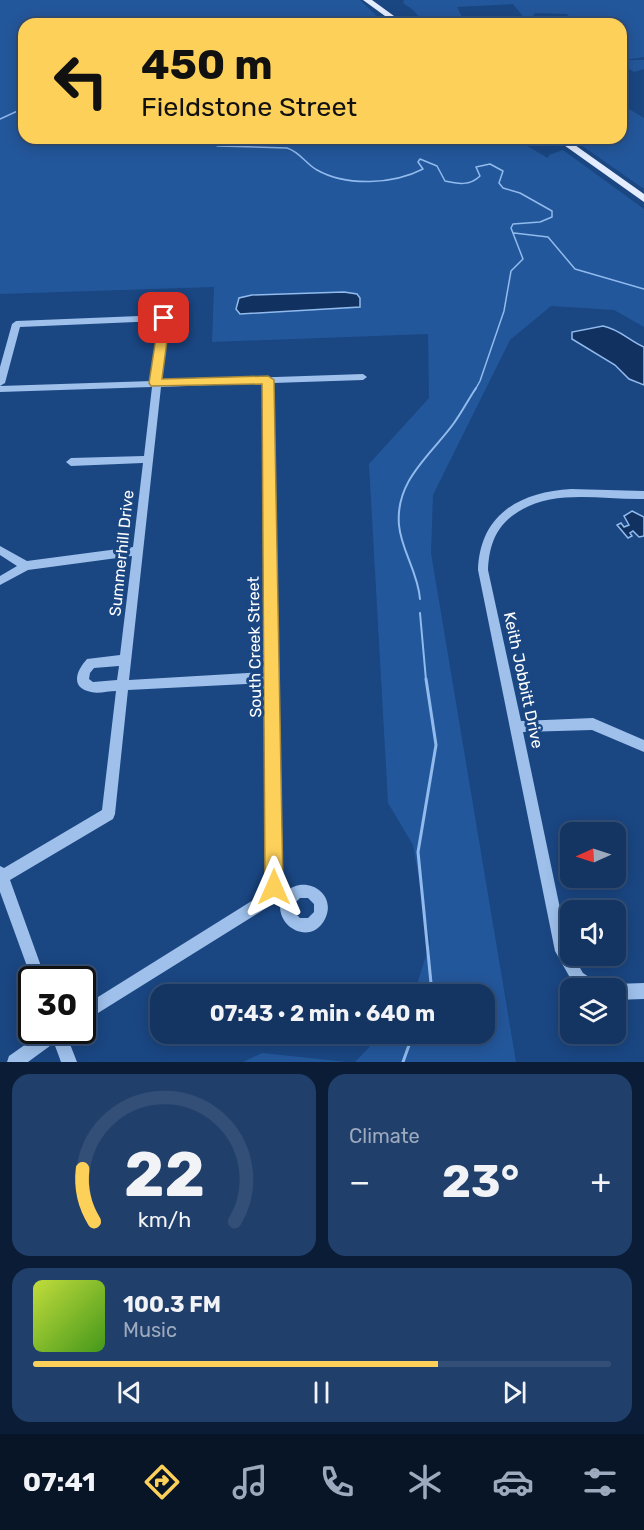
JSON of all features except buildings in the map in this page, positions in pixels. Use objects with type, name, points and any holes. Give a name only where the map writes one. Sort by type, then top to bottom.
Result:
[{"type":"main road","points":[[367,0],[392,18]]},
{"type":"main road","points":[[567,144],[644,199]]},
{"type":"street","name":"Summerhill Drive","points":[[0,382],[16,324],[164,318],[108,814],[1,876]]},
{"type":"street","points":[[0,389],[363,376]]},
{"type":"street","name":"South Creek Street","points":[[268,380],[273,677],[274,879],[271,894]]},
{"type":"street","points":[[71,462],[147,459]]},
{"type":"street","name":"Keith Jobbitt Drive","points":[[578,978],[562,951],[483,570],[483,554],[486,540],[498,523],[519,504],[550,494],[644,495]]},
{"type":"street","points":[[0,550],[26,566]]},
{"type":"street","points":[[0,582],[26,566],[138,550]]},
{"type":"street","points":[[126,660],[91,663],[86,666],[82,676],[83,682],[87,686],[273,677]]},
{"type":"street","points":[[516,727],[593,724],[644,746]]},
{"type":"street","points":[[1,876],[34,966]]},
{"type":"street","points":[[96,1007],[263,902],[271,894],[289,902]]},
{"type":"street","points":[[626,992],[644,991]]},
{"type":"street","points":[[15,1062],[40,1044]]},
{"type":"street","points":[[63,1044],[69,1062]]},
{"type":"shaded area","points":[[0,0],[360,0],[379,18],[18,18],[18,144],[524,144],[548,158],[549,155],[563,150],[644,209],[644,327],[614,310],[551,306],[510,340],[433,495],[431,553],[516,1062],[355,1062],[372,1044],[495,1044],[495,984],[417,984],[430,943],[413,845],[388,803],[369,464],[429,398],[428,334],[212,342],[214,287],[0,294]]},
{"type":"shaded area","points":[[404,0],[644,0],[644,57],[627,60],[627,18],[570,18],[567,14],[535,13],[532,18],[524,18],[513,4],[457,7],[462,18],[420,18],[403,3]]},
{"type":"shaded area","points":[[627,60],[644,60],[644,69],[634,72],[627,68]]},
{"type":"shaded area","points":[[627,108],[644,118],[644,189],[580,144],[627,144]]},
{"type":"shaded area","points":[[344,292],[357,294],[360,298],[360,307],[240,314],[236,309],[239,298],[252,295]]},
{"type":"shaded area","points":[[603,326],[644,347],[644,385],[629,379],[615,365],[572,339],[572,332]]},
{"type":"shaded area","points":[[632,511],[644,517],[644,536],[639,537],[633,531],[630,533],[632,536],[628,538],[617,525],[621,523],[624,527],[629,525],[624,516]]},
{"type":"shaded area","points":[[262,1053],[347,1062],[243,1062]]},
{"type":"waterway","points":[[0,119],[18,111]]},
{"type":"waterway","points":[[213,144],[287,148],[296,152],[317,170],[342,179],[356,181],[385,180],[411,174],[423,169],[418,162],[420,159],[437,166],[445,181],[464,183],[480,176],[476,167],[490,164],[503,171],[499,183],[503,188],[520,193],[552,211],[552,217],[540,222],[513,224],[511,228],[523,259],[511,271],[504,311],[475,390]]},
{"type":"waterway","points":[[514,233],[548,237],[575,269],[644,289]]},
{"type":"waterway","points":[[420,599],[419,589],[400,534],[399,509],[416,469],[454,423],[476,388]]},
{"type":"waterway","points":[[420,613],[426,680]]},
{"type":"waterway","points":[[426,679],[436,745],[418,852],[431,984]]},
{"type":"waterway","points":[[403,1062],[409,1044]]},
{"type":"route","points":[[164,318],[155,383],[268,380],[274,887]]}]
